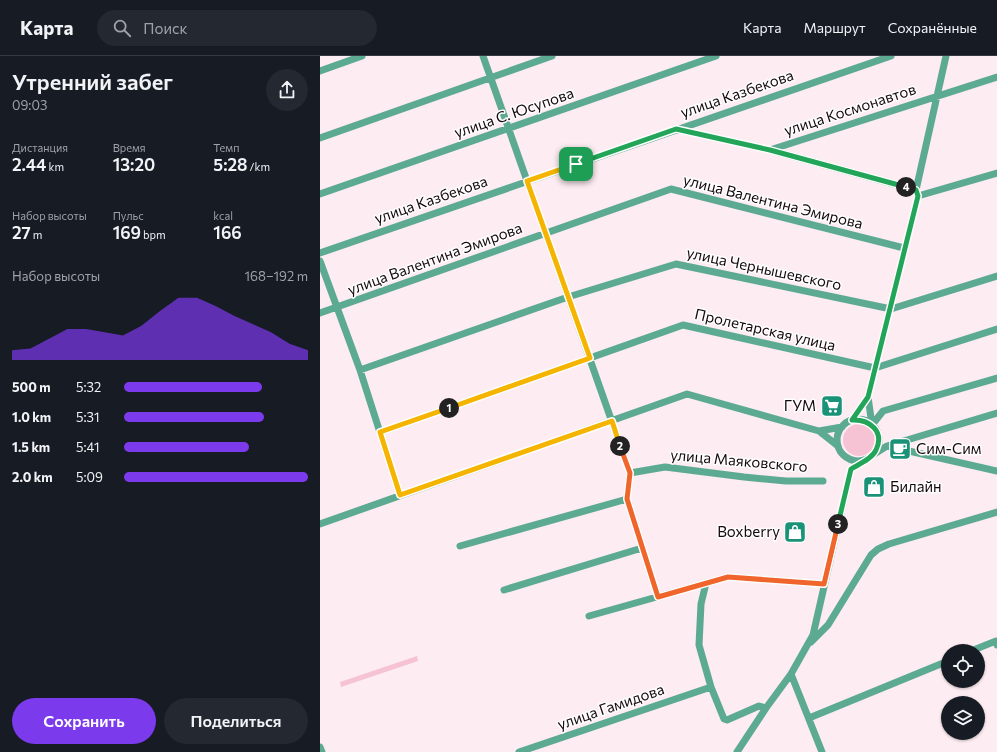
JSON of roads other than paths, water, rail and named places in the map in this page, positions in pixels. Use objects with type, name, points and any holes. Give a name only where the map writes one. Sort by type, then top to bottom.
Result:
[{"type":"street","points":[[320,71],[362,56]]},
{"type":"street","points":[[483,56],[630,473],[627,499],[658,597]]},
{"type":"street","points":[[320,138],[552,56]]},
{"type":"street","name":"улица С. Юсупова","points":[[320,194],[716,56]]},
{"type":"street","name":"улица Казбекова","points":[[320,252],[891,56]]},
{"type":"street","points":[[946,56],[891,309],[874,368],[868,397],[872,425],[878,436],[887,446],[997,471]]},
{"type":"street","name":"улица Космонавтов","points":[[770,150],[937,95],[997,77]]},
{"type":"street","points":[[676,129],[770,150],[917,193],[997,173]]},
{"type":"street","name":"улица Валентина Эмирова","points":[[320,313],[671,189],[904,248]]},
{"type":"street","points":[[320,261],[360,370],[400,495]]},
{"type":"street","name":"улица Чернышевского","points":[[360,370],[568,297],[676,264],[891,309]]},
{"type":"street","points":[[891,309],[997,276]]},
{"type":"street","name":"Пролетарская улица","points":[[380,432],[682,325],[874,368]]},
{"type":"street","points":[[874,368],[997,329]]},
{"type":"street","points":[[872,425],[883,411],[997,378]]},
{"type":"street","points":[[320,524],[687,394],[818,431],[838,446]]},
{"type":"street","points":[[730,752],[738,751],[766,708],[791,674],[813,635],[851,469],[838,446],[837,440],[842,427],[852,420],[868,397]]},
{"type":"street","points":[[851,469],[887,446],[997,413]]},
{"type":"street","points":[[852,420],[860,420],[868,422],[872,425]]},
{"type":"street","points":[[818,431],[842,427]]},
{"type":"street","points":[[845,457],[859,461],[869,458],[876,450],[878,436]]},
{"type":"street","name":"улица Маяковского","points":[[630,473],[665,466],[786,481],[823,481]]},
{"type":"street","points":[[460,546],[627,499]]},
{"type":"street","points":[[808,645],[828,625],[871,555],[878,549],[889,544],[997,512]]},
{"type":"street","points":[[504,590],[642,548]]},
{"type":"street","points":[[589,616],[728,577],[824,584]]},
{"type":"street","points":[[706,583],[700,604],[699,645],[711,687],[725,720],[759,706],[766,708]]},
{"type":"street","points":[[985,645],[996,641],[997,645]]},
{"type":"street","points":[[809,718],[941,663]]},
{"type":"street","points":[[791,674],[822,752]]},
{"type":"street","name":"улица Гамидова","points":[[519,752],[711,687]]},
{"type":"street","points":[[320,747],[322,752]]},
{"type":"place","name":"ГУМ","points":[[832,406]]},
{"type":"place","name":"Сим-Сим","points":[[900,449]]},
{"type":"place","name":"Билайн","points":[[874,487]]},
{"type":"place","name":"Boxberry","points":[[795,532]]}]
